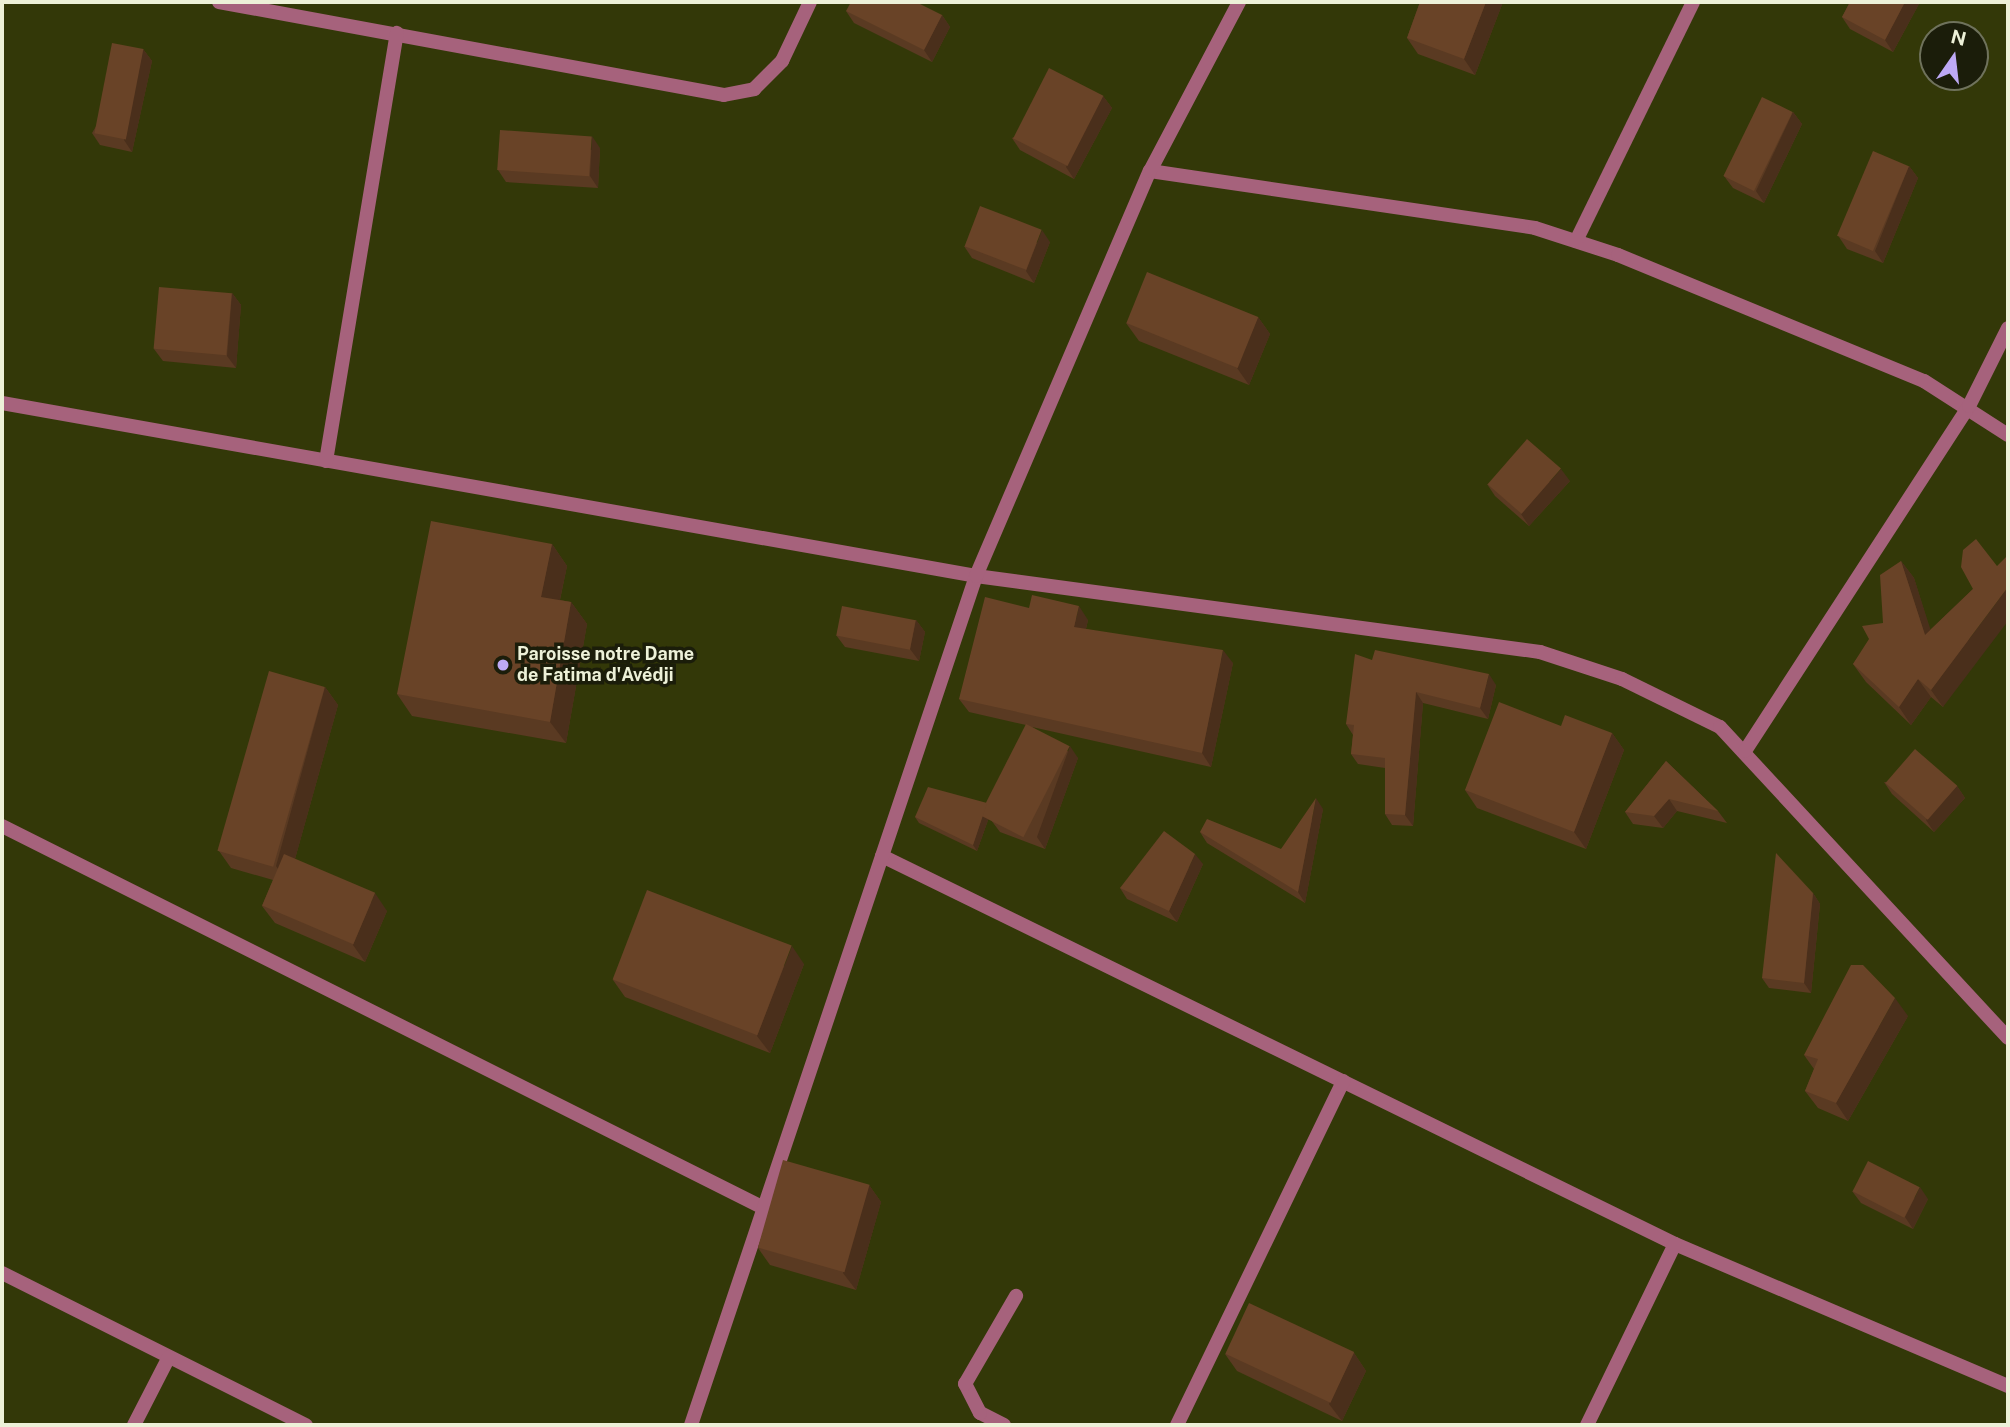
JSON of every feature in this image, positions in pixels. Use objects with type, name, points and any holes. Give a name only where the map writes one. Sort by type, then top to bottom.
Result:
[{"type":"street","points":[[219,2],[724,95],[754,89],[782,61],[810,2]]},
{"type":"street","points":[[691,1425],[976,576],[1150,171],[1239,2]]},
{"type":"street","points":[[1576,241],[1693,2]]},
{"type":"street","points":[[326,461],[397,33]]},
{"type":"street","points":[[1150,171],[1535,228],[1576,241],[1924,382],[1969,406],[2008,435]]},
{"type":"street","points":[[1745,751],[1969,406],[2008,328]]},
{"type":"street","points":[[2,403],[976,576],[1540,652],[1682,705],[1745,751],[2008,1038]]},
{"type":"street","points":[[2,826],[764,1208]]},
{"type":"street","points":[[882,856],[1675,1244],[2008,1386]]},
{"type":"street","points":[[1177,1425],[1343,1081]]},
{"type":"street","points":[[1587,1425],[1675,1244]]},
{"type":"street","points":[[2,1273],[306,1425]]},
{"type":"street","points":[[1004,1425],[980,1413],[965,1384],[1016,1296]]},
{"type":"street","points":[[134,1425],[169,1357]]},
{"type":"building","points":[[851,2],[916,2],[942,15],[924,50],[846,11]]},
{"type":"building","points":[[1420,2],[1486,2],[1464,59],[1407,38]]},
{"type":"building","points":[[1850,2],[1905,2],[1885,40],[1842,17]]},
{"type":"building","points":[[112,43],[143,49],[126,139],[94,133]]},
{"type":"building","points":[[1049,68],[1103,96],[1067,166],[1013,138]]},
{"type":"building","points":[[1762,97],[1793,112],[1754,191],[1723,176]]},
{"type":"building","points":[[500,130],[592,136],[589,176],[497,170]]},
{"type":"building","points":[[1873,151],[1909,166],[1873,251],[1837,236]]},
{"type":"building","points":[[980,206],[1042,230],[1026,270],[965,246]]},
{"type":"building","points":[[1147,272],[1258,317],[1238,368],[1126,323]]},
{"type":"building","points":[[159,287],[232,293],[226,355],[154,349]]},
{"type":"building","points":[[1527,439],[1561,469],[1522,514],[1488,484]]},
{"type":"building","points":[[431,521],[552,544],[541,597],[571,602],[550,722],[397,694]]},
{"type":"building","points":[[1976,539],[1997,566],[2008,555],[2008,587],[1931,690],[1918,679],[1899,707],[1853,664],[1869,639],[1862,626],[1883,623],[1880,575],[1901,561],[1925,635],[1973,589],[1961,567],[1963,550]]},
{"type":"building","points":[[1032,595],[1079,606],[1074,627],[1223,650],[1202,753],[959,699],[985,597],[1029,608]]},
{"type":"building","points":[[842,606],[916,620],[910,650],[836,635]]},
{"type":"building","points":[[1375,650],[1489,674],[1480,708],[1416,692],[1405,815],[1385,814],[1385,758],[1351,754],[1354,725],[1346,724],[1355,654],[1372,660]]},
{"type":"building","points":[[269,671],[325,687],[273,867],[217,851]]},
{"type":"building","points":[[1499,702],[1561,726],[1565,715],[1612,733],[1574,832],[1465,790]]},
{"type":"building","points":[[1026,724],[1070,746],[1023,837],[980,815]]},
{"type":"building","points":[[1915,749],[1957,786],[1928,820],[1885,783]]},
{"type":"building","points":[[1666,761],[1718,811],[1669,799],[1654,816],[1625,812]]},
{"type":"building","points":[[928,787],[987,803],[973,845],[915,817]]},
{"type":"building","points":[[1316,798],[1298,892],[1200,832],[1207,819],[1281,849]]},
{"type":"building","points":[[1164,831],[1195,854],[1169,911],[1120,888]]},
{"type":"building","points":[[1776,853],[1813,893],[1804,983],[1762,978]]},
{"type":"building","points":[[284,854],[375,893],[353,944],[262,906]]},
{"type":"building","points":[[647,890],[792,946],[757,1035],[613,980]]},
{"type":"building","points":[[1851,965],[1863,965],[1895,998],[1836,1103],[1805,1091],[1818,1059],[1804,1055]]},
{"type":"building","points":[[783,1160],[870,1185],[844,1272],[758,1247]]},
{"type":"building","points":[[1868,1161],[1920,1187],[1904,1218],[1853,1191]]},
{"type":"building","points":[[1249,1303],[1354,1352],[1330,1403],[1225,1354]]},
{"type":"place","name":"Paroisse notre Dame de Fatima d'Avédji","points":[[503,665]]}]
